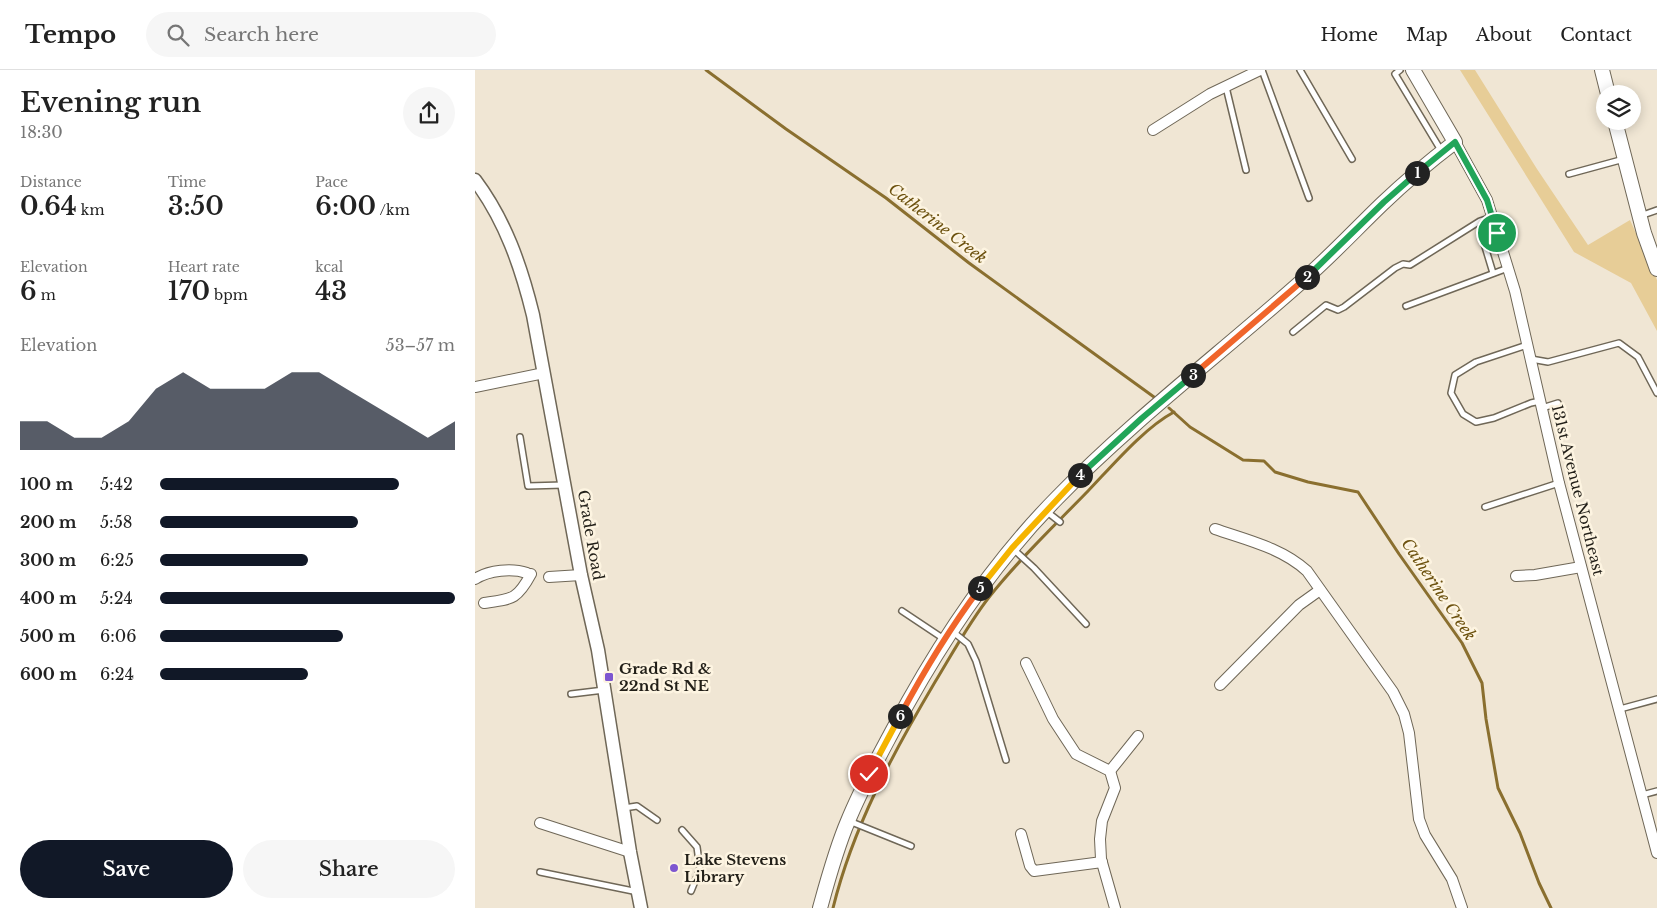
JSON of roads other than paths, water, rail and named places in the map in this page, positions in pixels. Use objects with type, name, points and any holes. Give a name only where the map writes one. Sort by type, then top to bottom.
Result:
[{"type":"main road","points":[[820,908],[834,860],[856,824],[869,774],[917,685],[950,635],[1015,551],[1094,461],[1303,280],[1384,202],[1455,142],[1413,70]]},
{"type":"main road","points":[[1602,70],[1606,85]]},
{"type":"main road","points":[[1617,130],[1640,216],[1657,270]]},
{"type":"street","points":[[1153,130],[1210,94],[1261,70]]},
{"type":"street","name":"131st Avenue Northeast","points":[[1455,142],[1487,200],[1508,268],[1559,483],[1657,853]]},
{"type":"street","name":"Grade Road","points":[[475,180],[499,219],[524,278],[566,485],[581,575],[598,650],[630,852],[641,908]]},
{"type":"street","points":[[475,387],[544,373]]},
{"type":"street","points":[[1215,529],[1281,552],[1307,571],[1393,692],[1404,714],[1409,733],[1419,819],[1425,835],[1452,880],[1463,908]]},
{"type":"street","points":[[1516,576],[1535,575],[1581,567]]},
{"type":"street","points":[[475,579],[482,575],[516,570],[529,574],[522,591],[515,596],[506,600],[484,603]]},
{"type":"street","points":[[549,577],[581,575]]},
{"type":"street","points":[[1220,685],[1299,605],[1320,590]]},
{"type":"street","points":[[1026,663],[1053,719],[1076,754],[1110,771],[1115,788],[1103,821],[1100,839],[1101,862],[1115,908]]},
{"type":"street","points":[[1110,771],[1138,736]]},
{"type":"street","points":[[540,823],[630,852]]},
{"type":"street","points":[[1021,834],[1030,866],[1034,870],[1101,862]]},
{"type":"lane","points":[[1261,70],[1309,198]]},
{"type":"lane","points":[[1300,70],[1352,159]]},
{"type":"lane","points":[[1400,70],[1395,74],[1442,152]]},
{"type":"lane","points":[[1226,86],[1246,170]]},
{"type":"lane","points":[[1569,174],[1625,159]]},
{"type":"lane","points":[[1640,216],[1657,210]]},
{"type":"lane","points":[[1293,332],[1326,305],[1338,310],[1395,268],[1403,264],[1410,265],[1480,221],[1493,217]]},
{"type":"lane","points":[[1493,273],[1483,240],[1486,236],[1497,233]]},
{"type":"lane","points":[[1406,306],[1508,268]]},
{"type":"lane","points":[[1530,359],[1548,362],[1619,343],[1638,357],[1657,393]]},
{"type":"lane","points":[[1527,345],[1476,362],[1455,375],[1451,393],[1463,414],[1476,422],[1494,418],[1531,403],[1541,405],[1558,403]]},
{"type":"lane","points":[[520,437],[528,486],[566,485]]},
{"type":"lane","points":[[1485,507],[1559,483]]},
{"type":"lane","points":[[1049,513],[1060,522]]},
{"type":"lane","points":[[1015,551],[1086,624]]},
{"type":"lane","points":[[901,611],[967,644],[976,661],[1006,760]]},
{"type":"lane","points":[[571,694],[604,690]]},
{"type":"lane","points":[[1620,709],[1657,699]]},
{"type":"lane","points":[[1642,795],[1657,792]]},
{"type":"lane","points":[[623,808],[637,806],[657,820]]},
{"type":"lane","points":[[856,824],[911,846]]},
{"type":"lane","points":[[682,830],[697,847],[700,869],[691,891]]},
{"type":"lane","points":[[540,872],[638,892]]},
{"type":"waterway","name":"Catherine Creek","points":[[706,70],[786,129],[886,198],[969,263],[1154,397]]},
{"type":"waterway","name":"Catherine Creek","points":[[1169,408],[1190,427],[1243,460],[1264,461],[1275,472],[1308,482],[1358,492],[1462,643],[1482,683],[1498,788],[1520,833],[1539,883],[1551,908]]},
{"type":"waterway","points":[[833,908],[851,848],[876,791],[919,709],[975,616],[1013,568],[1118,459],[1140,437],[1174,412]]},
{"type":"place","name":"Grade Rd & 22nd St NE","points":[[609,677]]},
{"type":"place","name":"Lake Stevens Library","points":[[674,868]]}]
